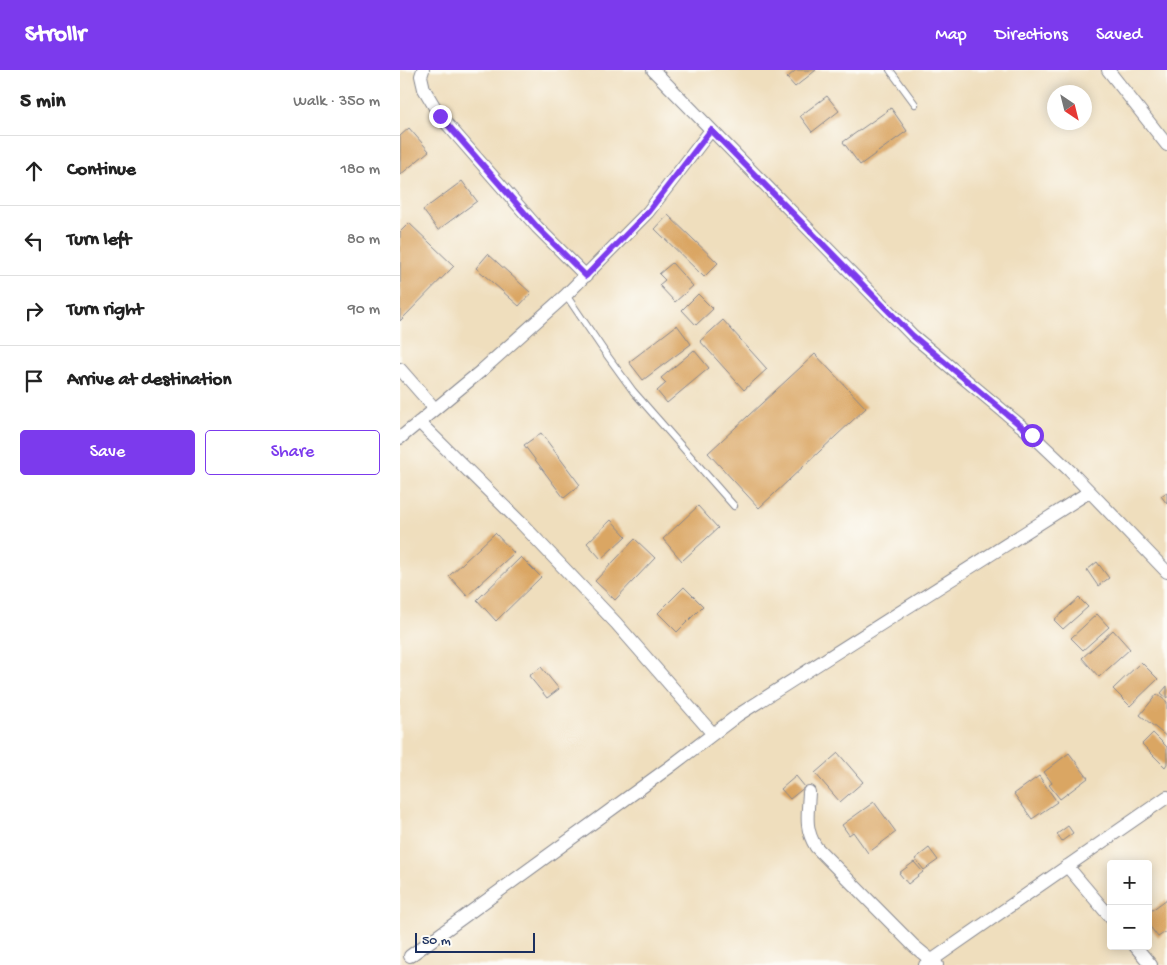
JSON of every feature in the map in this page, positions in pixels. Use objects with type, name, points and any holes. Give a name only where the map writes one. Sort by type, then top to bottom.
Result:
[{"type":"street","points":[[423,70],[421,76],[424,89],[440,116],[537,227],[586,276]]},
{"type":"street","points":[[654,70],[912,335],[1032,435],[1167,572]]},
{"type":"street","points":[[1108,70],[1167,145]]},
{"type":"street","points":[[400,438],[481,371],[586,276],[648,212],[711,130]]},
{"type":"street","points":[[400,369],[435,409]]},
{"type":"street","points":[[419,422],[522,524],[616,623],[713,734]]},
{"type":"street","points":[[410,956],[738,715],[1089,492]]},
{"type":"street","points":[[809,792],[807,826],[816,847],[931,963],[1167,797]]},
{"type":"street","points":[[1067,866],[1107,913]]},
{"type":"street","points":[[1138,950],[1151,965]]},
{"type":"lane","points":[[890,70],[915,104]]},
{"type":"lane","points":[[566,295],[633,391],[734,506]]},
{"type":"building","points":[[796,70],[816,70],[795,87],[787,78]]},
{"type":"building","points":[[827,96],[839,111],[812,132],[800,116]]},
{"type":"building","points":[[891,108],[907,131],[860,165],[843,142]]},
{"type":"building","points":[[409,128],[429,151],[400,175],[400,136]]},
{"type":"building","points":[[462,181],[477,201],[438,230],[423,210]]},
{"type":"building","points":[[668,215],[718,263],[704,277],[655,229]]},
{"type":"building","points":[[409,223],[454,266],[400,321],[400,232]]},
{"type":"building","points":[[488,254],[531,293],[519,306],[476,268]]},
{"type":"building","points":[[672,263],[693,286],[675,302],[659,285],[665,280],[659,274]]},
{"type":"building","points":[[698,294],[713,309],[696,325],[682,310]]},
{"type":"building","points":[[723,320],[767,369],[744,390],[700,341]]},
{"type":"building","points":[[677,325],[691,344],[643,380],[629,362]]},
{"type":"building","points":[[694,350],[709,368],[667,403],[657,391],[666,383],[661,378]]},
{"type":"building","points":[[815,354],[866,408],[759,508],[708,453]]},
{"type":"building","points":[[541,433],[580,485],[564,498],[524,445]]},
{"type":"building","points":[[1167,492],[1167,504],[1161,496]]},
{"type":"building","points":[[698,506],[718,528],[682,561],[663,539]]},
{"type":"building","points":[[611,520],[626,536],[601,559],[587,543]]},
{"type":"building","points":[[495,533],[514,553],[467,596],[449,576]]},
{"type":"building","points":[[635,539],[655,558],[615,600],[595,581]]},
{"type":"building","points":[[521,557],[541,577],[496,621],[477,600]]},
{"type":"building","points":[[1097,562],[1109,578],[1098,586],[1087,570]]},
{"type":"building","points":[[684,587],[703,606],[677,632],[658,613]]},
{"type":"building","points":[[1079,598],[1088,607],[1063,629],[1054,620]]},
{"type":"building","points":[[1097,614],[1109,627],[1083,650],[1071,638]]},
{"type":"building","points":[[1113,630],[1130,649],[1099,677],[1082,658]]},
{"type":"building","points":[[1141,662],[1158,679],[1130,706],[1113,689]]},
{"type":"building","points":[[541,667],[559,689],[547,698],[529,676]]},
{"type":"building","points":[[1167,686],[1167,698],[1161,693]]},
{"type":"building","points":[[1157,694],[1167,702],[1167,737],[1140,715]]},
{"type":"building","points":[[1153,733],[1167,747],[1167,764],[1165,767],[1142,744]]},
{"type":"building","points":[[838,753],[863,782],[840,802],[815,773]]},
{"type":"building","points":[[1069,753],[1088,778],[1060,799],[1049,785],[1052,783],[1044,772]]},
{"type":"building","points":[[796,776],[805,787],[790,799],[781,789]]},
{"type":"building","points":[[1039,776],[1057,802],[1032,819],[1014,794]]},
{"type":"building","points":[[874,802],[896,832],[868,853],[853,832],[849,835],[842,825]]},
{"type":"building","points":[[1068,826],[1073,833],[1062,841],[1057,834]]},
{"type":"building","points":[[929,848],[938,860],[924,870],[915,859]]},
{"type":"building","points":[[914,862],[923,872],[908,884],[899,873]]},
{"type":"building","points":[[1167,899],[1167,931],[1158,937],[1152,929],[1152,910]]},
{"type":"route","points":[[440,116],[537,227],[586,276],[648,212],[711,130],[912,335],[1032,435]]}]
